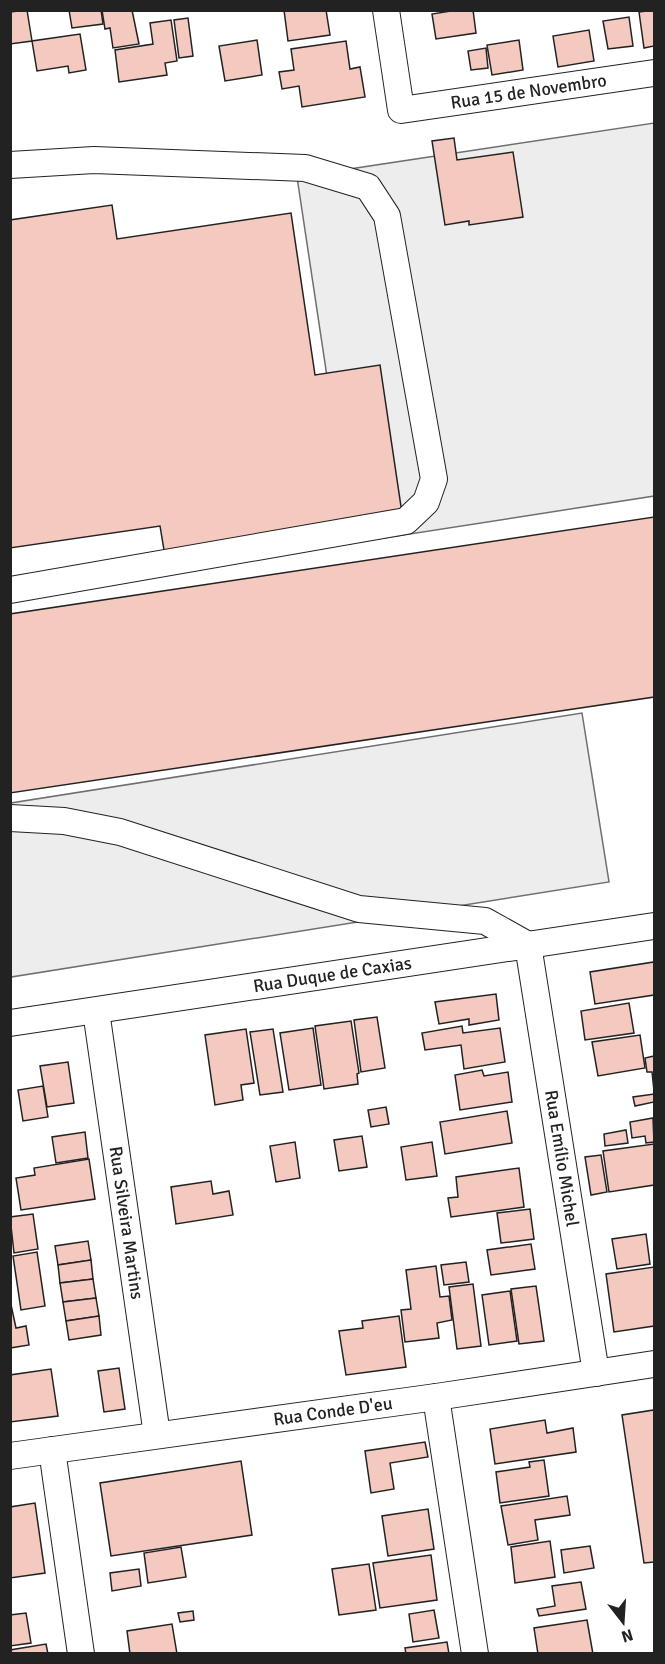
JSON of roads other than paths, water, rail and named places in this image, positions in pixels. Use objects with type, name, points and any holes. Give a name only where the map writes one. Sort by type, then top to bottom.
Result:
[{"type":"street","name":"Rua 15 de Novembro","points":[[386,10],[401,110],[654,73]]},
{"type":"street","points":[[10,165],[94,160],[304,168],[368,187],[387,216],[435,479],[426,502],[406,521],[10,590]]},
{"type":"street","points":[[10,818],[64,821],[120,832],[359,909],[485,921],[528,945]]},
{"type":"street","name":"Rua Duque de Caxias","points":[[10,1023],[654,926]]},
{"type":"street","name":"Rua Emílio Michel","points":[[528,945],[596,1373]]},
{"type":"street","name":"Rua Silveira Martins","points":[[96,1011],[157,1435]]},
{"type":"street","name":"Rua Conde D'eu","points":[[10,1456],[436,1397],[654,1364]]},
{"type":"street","points":[[436,1397],[475,1653]]},
{"type":"street","points":[[52,1450],[81,1653]]}]
